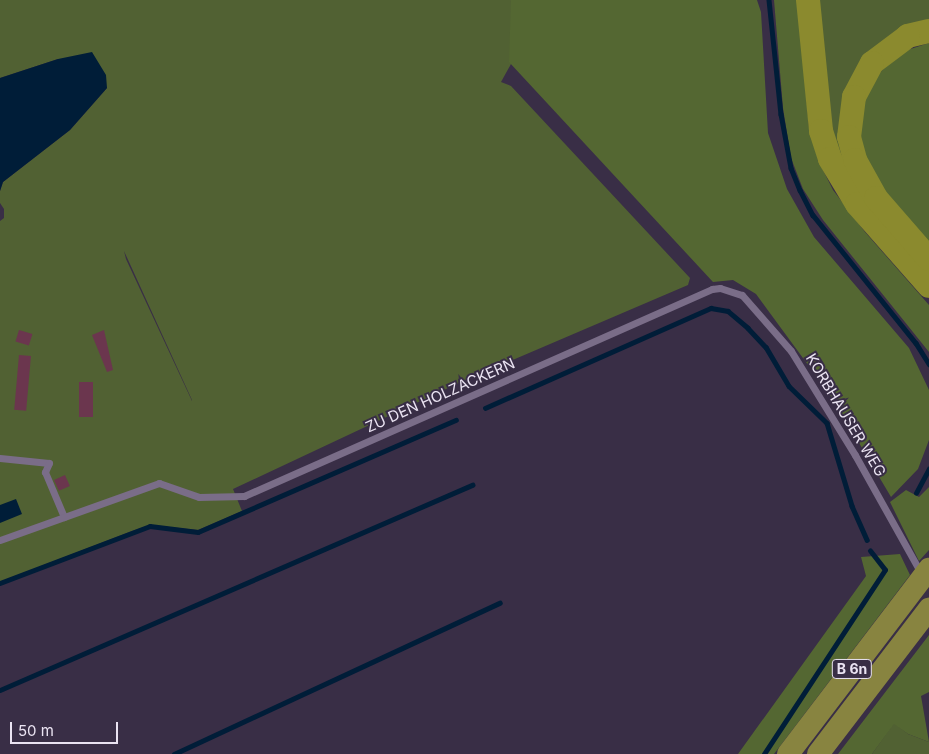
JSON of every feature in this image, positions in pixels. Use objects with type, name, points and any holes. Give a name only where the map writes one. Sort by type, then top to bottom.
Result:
[{"type":"highway","points":[[808,0],[821,131],[830,159],[857,204],[929,286]]},
{"type":"highway","points":[[929,32],[908,36],[872,63],[854,97],[849,137],[855,160],[872,193],[929,260]]},
{"type":"highway","name":"B 6n","points":[[788,754],[926,577]]},
{"type":"highway","name":"B 6n","points":[[818,754],[929,609]]},
{"type":"lane","name":"ZU DEN HOLZACKERN","points":[[0,540],[159,483],[198,497],[244,496],[712,289]]},
{"type":"lane","name":"KORBHAUSER WEG","points":[[712,289],[732,290],[742,295],[790,351],[855,455],[926,577]]},
{"type":"lane","points":[[0,458],[48,463],[45,472],[64,517]]},
{"type":"green space","points":[[0,0],[511,0],[511,64],[501,82],[511,86],[690,278],[688,285],[461,382],[233,489],[242,511],[198,530],[150,525],[0,582],[0,221],[4,218],[4,209],[0,203],[0,191],[3,182],[70,130],[107,88],[58,59],[0,78]],"holes":[[[124,251],[192,400],[126,259]]]},
{"type":"green space","points":[[511,0],[757,0],[761,12],[768,133],[787,189],[814,237],[909,348],[929,390],[929,440],[918,469],[891,497],[833,399],[756,294],[733,280],[713,282],[509,62]]},
{"type":"green space","points":[[774,0],[798,0],[809,128],[819,162],[833,190],[865,232],[929,305],[929,352],[823,220],[803,189],[791,158],[783,108]]},
{"type":"green space","points":[[817,0],[929,0],[929,22],[890,36],[848,162],[834,152]]},
{"type":"green space","points":[[929,43],[929,245],[890,199],[868,167],[858,134],[859,104],[875,78],[898,53]]},
{"type":"green space","points":[[929,487],[929,550],[919,561],[890,502],[906,490],[919,497]]},
{"type":"green space","points":[[900,554],[910,575],[774,754],[738,754],[866,576],[861,557]]},
{"type":"green space","points":[[929,635],[929,692],[921,696],[929,742],[908,734],[894,724],[872,754],[838,754]]},
{"type":"green space","points":[[894,723],[908,734],[929,742],[929,754],[872,754]]},
{"type":"water","points":[[92,52],[106,75],[107,88],[70,130],[3,182],[0,191],[0,78],[58,59]]},
{"type":"water","points":[[16,499],[22,514],[0,523],[0,505]]},
{"type":"building","points":[[19,330],[32,334],[29,346],[15,341]]},
{"type":"building","points":[[104,330],[113,370],[107,372],[92,335]]},
{"type":"building","points":[[19,355],[31,356],[26,411],[14,410]]},
{"type":"building","points":[[79,382],[93,382],[93,417],[79,417]]},
{"type":"building","points":[[65,475],[70,486],[59,491],[54,480]]},
{"type":"waterway","points":[[769,0],[781,114],[791,168],[800,190],[813,215],[916,343],[929,364]]},
{"type":"waterway","points":[[485,408],[711,308],[728,311],[766,347],[789,386],[827,423],[852,506],[867,540]]},
{"type":"waterway","points":[[0,583],[150,526],[198,532],[456,420]]},
{"type":"waterway","points":[[916,493],[929,469]]},
{"type":"waterway","points":[[0,690],[472,485]]},
{"type":"waterway","points":[[764,754],[885,570],[870,551]]},
{"type":"waterway","points":[[174,754],[500,603]]}]
